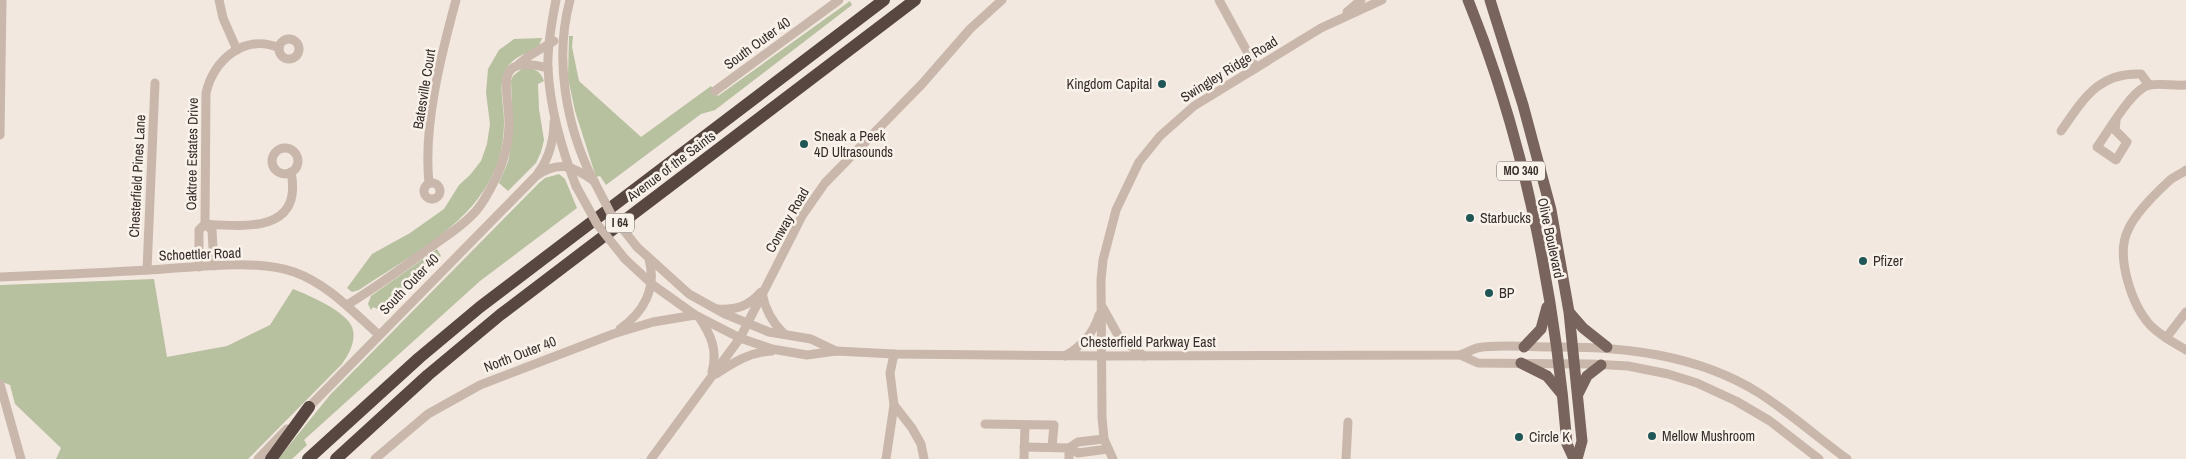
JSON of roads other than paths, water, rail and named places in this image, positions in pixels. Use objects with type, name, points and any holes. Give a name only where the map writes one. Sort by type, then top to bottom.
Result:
[{"type":"highway","name":"Avenue of the Saints","points":[[308,459],[405,369],[480,307],[884,0]]},
{"type":"highway","name":"Avenue of the Saints","points":[[336,459],[421,381],[493,321],[915,0]]},
{"type":"highway","points":[[272,459],[309,407]]},
{"type":"main road","name":"Olive Boulevard","points":[[1468,0],[1494,72],[1537,236],[1556,347],[1567,444],[1576,459]]},
{"type":"main road","name":"Olive Boulevard","points":[[1490,0],[1518,89],[1551,210],[1569,312],[1582,442],[1576,459]]},
{"type":"main road","points":[[1524,347],[1541,329],[1549,301]]},
{"type":"main road","points":[[1569,312],[1583,328],[1607,348]]},
{"type":"main road","points":[[1521,363],[1547,376],[1561,393]]},
{"type":"main road","points":[[1577,395],[1587,376],[1601,365]]},
{"type":"street","points":[[0,136],[2,0]]},
{"type":"street","points":[[219,0],[223,18],[237,50]]},
{"type":"street","name":"Batesville Court","points":[[429,183],[428,162],[438,76],[456,0]]},
{"type":"street","name":"Chesterfield Parkway East","points":[[556,0],[548,68],[554,107],[568,166],[576,186],[597,224],[625,259],[652,284],[697,316],[740,338],[780,350],[807,355],[836,352],[1064,356],[1460,355],[1478,348],[1607,348],[1672,358],[1726,376],[1757,392],[1790,414],[1847,459]]},
{"type":"street","name":"Chesterfield Parkway East","points":[[570,0],[565,32],[564,68],[566,98],[580,149],[591,177],[611,214],[637,247],[689,294],[714,309],[747,324],[784,335],[811,339],[836,352]]},
{"type":"street","name":"South Outer 40","points":[[715,91],[839,0]]},
{"type":"street","name":"Conway Road","points":[[651,459],[740,338],[802,216],[825,183],[922,84],[964,34],[1002,0]]},
{"type":"street","points":[[1219,0],[1256,68]]},
{"type":"street","name":"Swingley Ridge Road","points":[[1339,19],[1361,0]]},
{"type":"street","name":"Swingley Ridge Road","points":[[1104,439],[1101,280],[1105,246],[1122,194],[1139,162],[1160,136],[1182,115],[1209,96],[1321,28],[1382,0]]},
{"type":"street","points":[[347,305],[457,228],[481,205],[498,174],[505,151],[509,124],[505,87],[506,79],[515,67],[565,32]]},
{"type":"street","name":"Oaktree Estates Drive","points":[[199,267],[199,230],[205,224],[206,93],[210,78],[225,58],[237,50],[259,43],[269,43],[279,48]]},
{"type":"street","points":[[515,67],[529,63],[548,68]]},
{"type":"street","points":[[2062,131],[2086,96],[2105,81],[2117,76],[2141,74],[2149,85]]},
{"type":"street","name":"Chesterfield Pines Lane","points":[[147,270],[155,83]]},
{"type":"street","points":[[2116,121],[2134,94],[2142,87],[2149,85],[2186,85]]},
{"type":"street","points":[[536,176],[549,152],[554,134],[554,107]]},
{"type":"street","points":[[568,166],[591,177]]},
{"type":"street","name":"South Outer 40","points":[[258,459],[536,176],[546,169],[568,166]]},
{"type":"street","points":[[2186,170],[2171,179],[2139,214],[2131,224],[2124,239],[2125,270],[2133,293],[2149,324],[2166,338],[2186,350]]},
{"type":"street","points":[[205,224],[259,224],[278,217],[285,211],[293,198],[294,189],[290,172]]},
{"type":"street","name":"Oaktree Estates Drive","points":[[205,224],[212,230],[214,266]]},
{"type":"street","points":[[613,334],[631,321],[640,311],[647,298],[652,284],[649,258]]},
{"type":"street","name":"Schoettler Road","points":[[0,277],[214,266],[268,266],[294,272],[326,290],[347,305],[379,335]]},
{"type":"street","points":[[714,309],[732,310],[743,307],[759,295],[768,282]]},
{"type":"street","points":[[762,293],[774,324],[784,335]]},
{"type":"street","points":[[1064,356],[1084,342],[1094,329],[1101,306]]},
{"type":"street","points":[[1101,306],[1119,337],[1144,356]]},
{"type":"street","points":[[2166,338],[2186,312]]},
{"type":"street","points":[[697,316],[714,344],[715,361],[711,376]]},
{"type":"street","name":"North Outer 40","points":[[375,459],[410,427],[451,400],[511,371],[613,334],[653,322],[697,316]]},
{"type":"street","points":[[711,376],[741,358],[760,352],[780,350]]},
{"type":"street","points":[[886,459],[894,405],[890,374],[894,354]]},
{"type":"street","name":"Chesterfield Parkway East","points":[[1460,355],[1478,363],[1574,363],[1628,366],[1668,374],[1697,383],[1736,401],[1770,421],[1819,459]]},
{"type":"street","points":[[0,384],[21,459]]},
{"type":"street","points":[[894,405],[912,428],[921,444],[924,459]]},
{"type":"street","points":[[1346,459],[1348,422]]},
{"type":"street","points":[[985,424],[1054,425],[1052,446]]},
{"type":"street","points":[[1024,459],[1025,425]]},
{"type":"street","points":[[1069,448],[1078,442],[1104,439],[1113,459]]},
{"type":"street","points":[[1024,447],[1052,446],[1069,448],[1078,454],[1108,449]]},
{"type":"street","points":[[1069,448],[1069,459]]},
{"type":"place","name":"Kingdom Capital","points":[[1162,84]]},
{"type":"place","name":"Sneak a Peek 4D Ultrasounds","points":[[804,144]]},
{"type":"place","name":"Starbucks","points":[[1470,218]]},
{"type":"place","name":"Pfizer","points":[[1863,261]]},
{"type":"place","name":"BP","points":[[1489,293]]},
{"type":"place","name":"Mellow Mushroom","points":[[1652,436]]},
{"type":"place","name":"Circle K","points":[[1519,437]]}]
